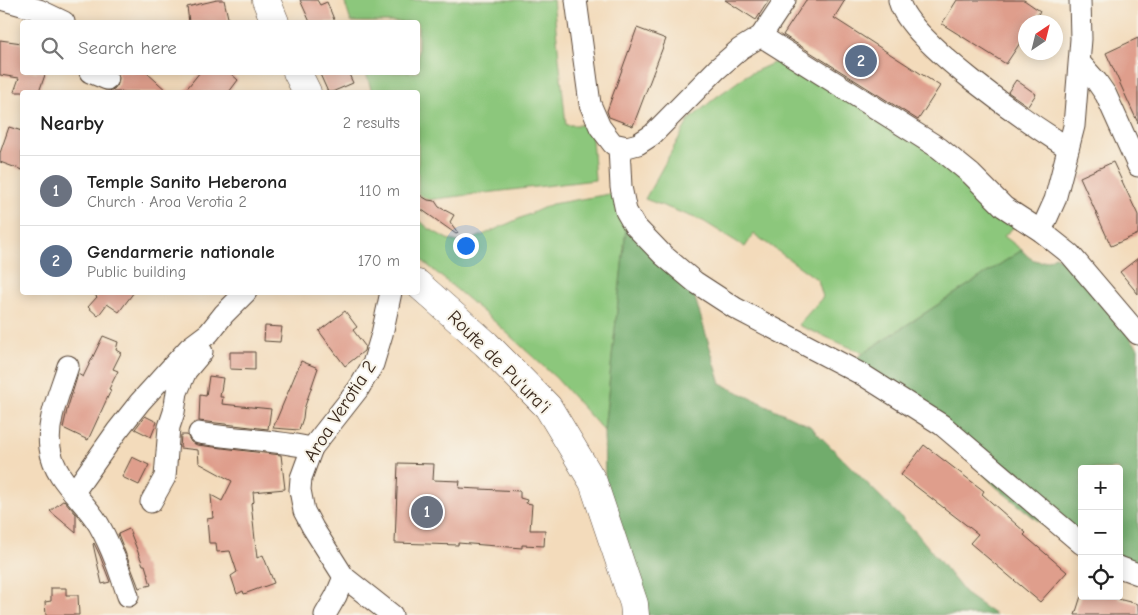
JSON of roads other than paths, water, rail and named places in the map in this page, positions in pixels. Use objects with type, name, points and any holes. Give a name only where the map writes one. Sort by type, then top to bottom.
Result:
[{"type":"main road","points":[[266,0],[275,20]]},
{"type":"main road","points":[[298,75],[306,90]]},
{"type":"main road","name":"Route de Pu'ura'i","points":[[420,286],[486,344],[548,407],[594,482],[634,604],[635,615]]},
{"type":"street","points":[[4,0],[38,10],[60,20]]},
{"type":"street","points":[[576,0],[590,104],[600,127],[613,144],[619,147],[638,144],[652,135],[716,69],[740,49],[761,36],[785,0]]},
{"type":"street","points":[[899,0],[910,24],[932,47],[1042,132],[1068,148]]},
{"type":"street","points":[[1041,231],[1055,200],[1074,126],[1080,62],[1080,0]]},
{"type":"street","points":[[761,36],[939,148],[971,174],[1004,207],[1041,231],[1070,254],[1138,334]]},
{"type":"street","points":[[1080,62],[1106,95],[1138,166]]},
{"type":"street","points":[[619,147],[621,187],[626,211],[634,224],[663,255],[695,282],[735,308],[863,375],[942,425],[1078,541]]},
{"type":"street","points":[[74,492],[140,402],[189,348],[210,333],[224,314],[243,295]]},
{"type":"street","name":"Aroa Verotia 2","points":[[390,295],[380,342],[370,370],[359,388],[312,448],[301,478],[301,499],[313,528],[344,577],[392,615]]},
{"type":"street","points":[[151,502],[165,477],[169,427],[174,412],[177,392],[186,371],[221,326],[224,314]]},
{"type":"street","points":[[68,366],[53,413],[50,434],[50,448],[54,465],[98,525],[120,571],[128,596]]},
{"type":"street","points":[[199,433],[312,448]]},
{"type":"street","points":[[1123,568],[1138,574]]},
{"type":"street","points":[[325,615],[344,577]]},
{"type":"place","name":"Gendarmerie nationale","points":[[861,61]]},
{"type":"place","name":"Temple Sanito Heberona","points":[[427,512]]}]
